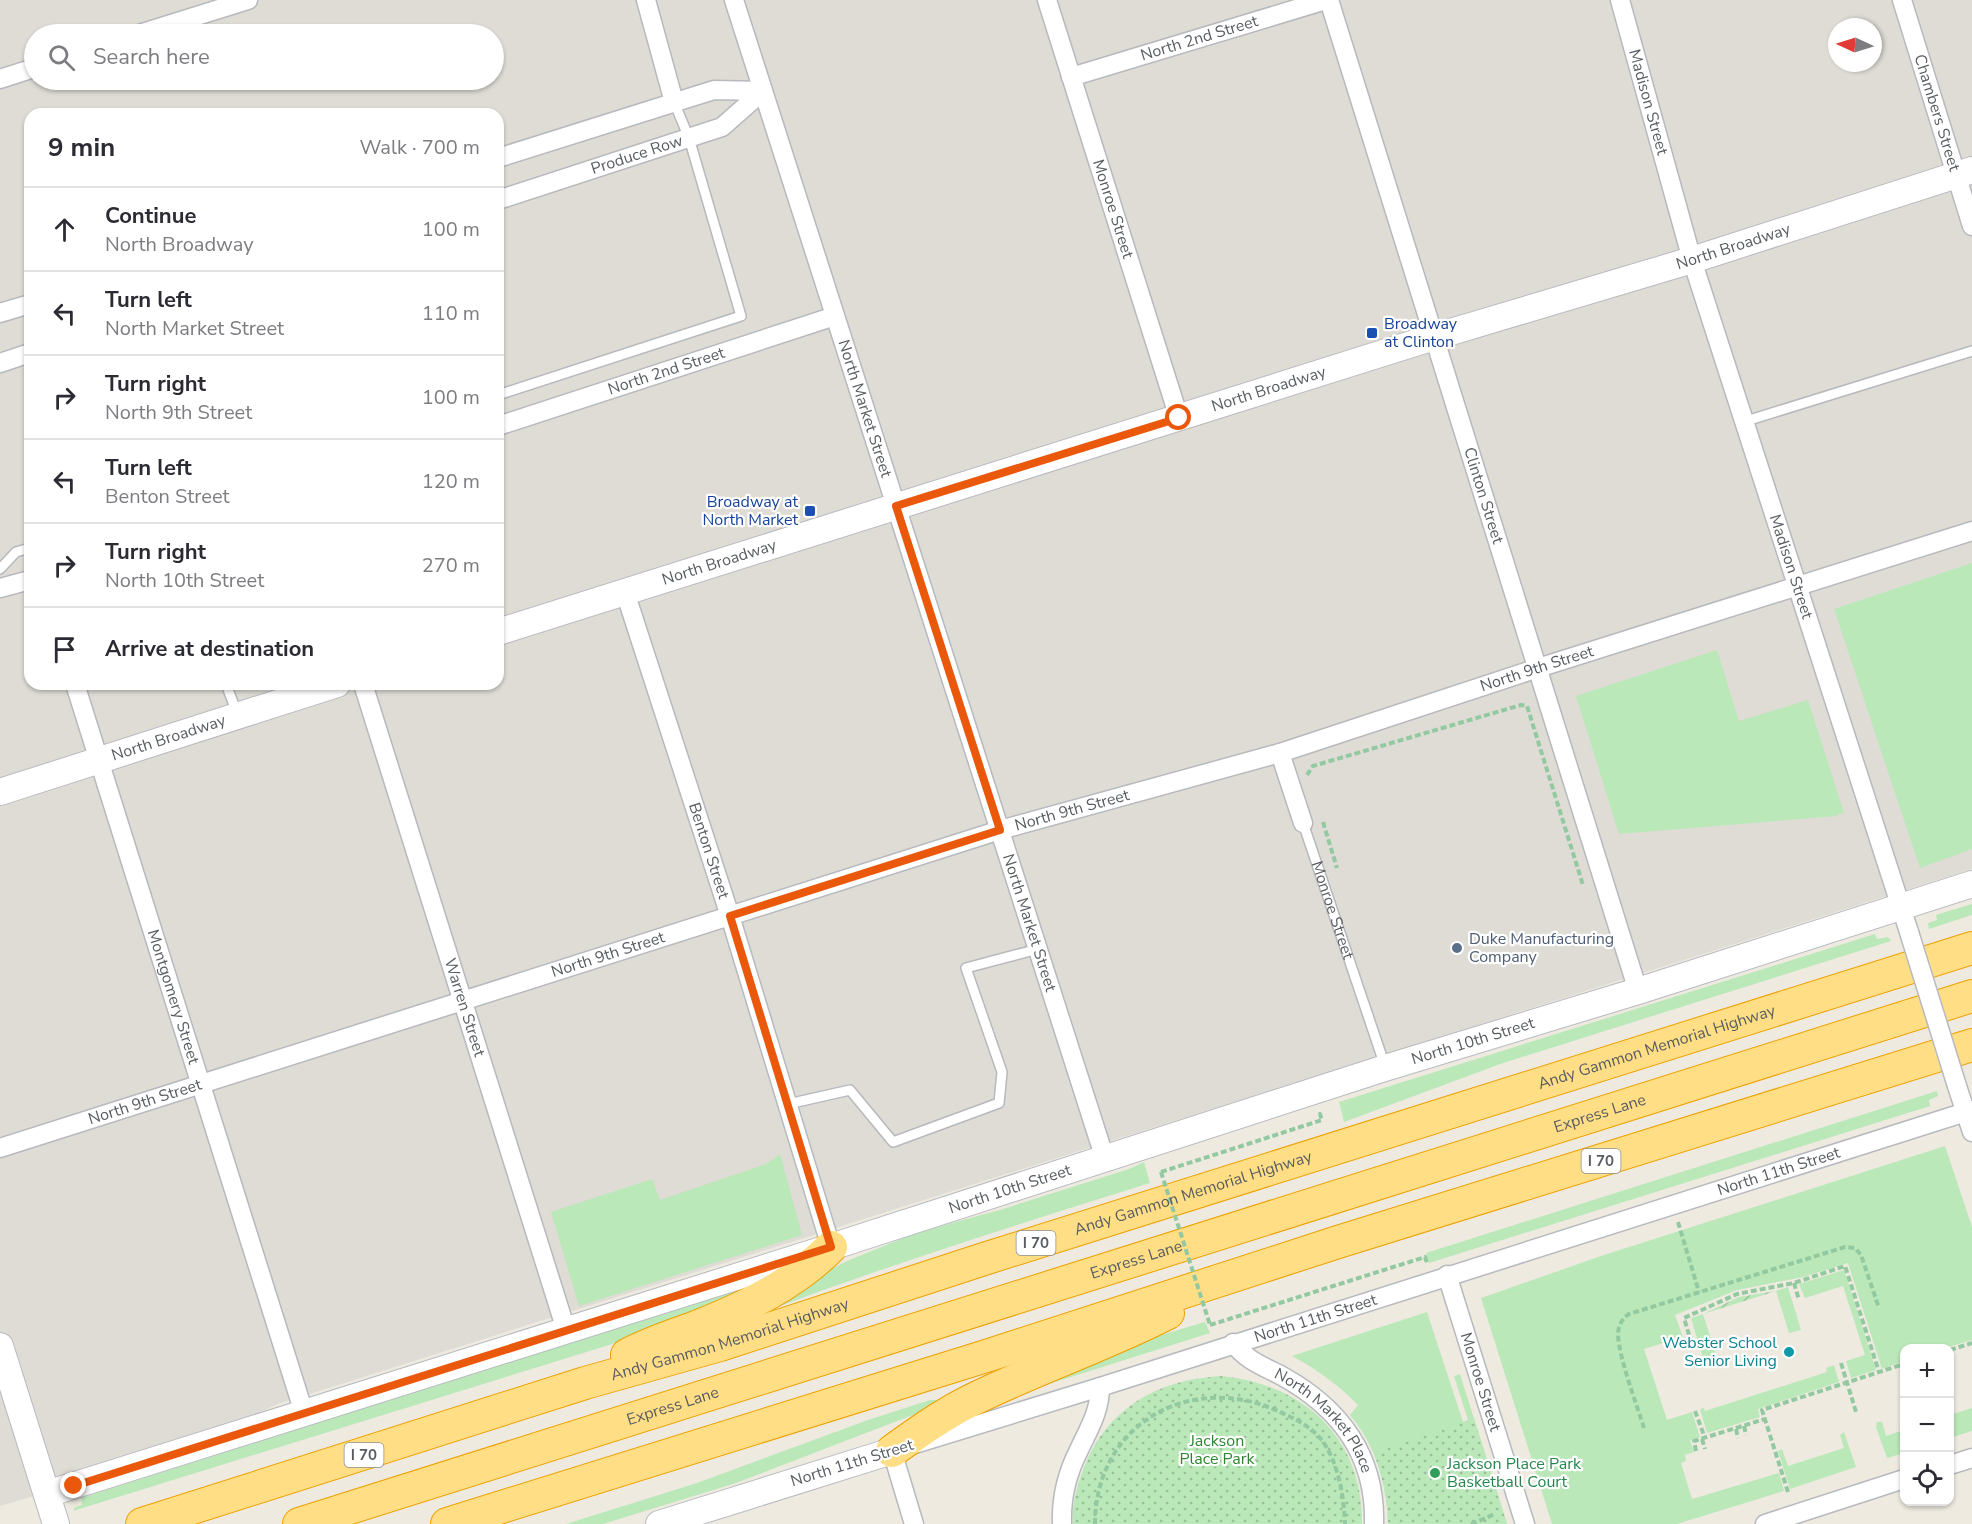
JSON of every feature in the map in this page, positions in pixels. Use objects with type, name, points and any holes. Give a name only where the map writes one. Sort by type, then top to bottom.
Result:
[{"type":"highway","name":"Andy Gammon Memorial Highway","points":[[142,1524],[585,1383],[720,1345],[987,1258],[1972,948]]},
{"type":"highway","name":"Express Lane","points":[[299,1524],[1972,996]]},
{"type":"highway","name":"I 70","points":[[447,1524],[983,1357],[1231,1276],[1972,1046]]},
{"type":"highway","points":[[585,1383],[603,1369],[648,1344],[706,1323],[773,1292],[797,1277],[831,1247]]},
{"type":"highway","points":[[892,1451],[933,1422],[968,1402],[1148,1323],[1189,1303],[1231,1276]]},
{"type":"street","points":[[171,24],[248,0]]},
{"type":"street","points":[[646,0],[674,102]]},
{"type":"street","name":"North Market Street","points":[[734,0],[1105,1159]]},
{"type":"street","name":"Monroe Street","points":[[1047,0],[1179,418]]},
{"type":"street","name":"North 2nd Street","points":[[1071,77],[1328,0]]},
{"type":"street","name":"Clinton Street","points":[[1328,0],[1638,991]]},
{"type":"street","name":"Madison Street","points":[[1620,0],[1692,260],[1957,1086],[1969,1111],[1972,1132]]},
{"type":"street","name":"Chambers Street","points":[[1902,0],[1964,172],[1972,226]]},
{"type":"street","points":[[0,79],[24,71]]},
{"type":"street","points":[[504,156],[714,90],[763,91]]},
{"type":"street","name":"Produce Row","points":[[504,198],[722,127],[763,91]]},
{"type":"street","name":"North Broadway","points":[[504,631],[1434,337],[1692,260],[1964,172]]},
{"type":"street","points":[[0,313],[24,306]]},
{"type":"street","name":"North 2nd Street","points":[[504,424],[835,316]]},
{"type":"street","points":[[0,363],[24,355]]},
{"type":"street","name":"North 9th Street","points":[[0,1148],[1000,830],[1280,753],[1538,668],[1972,531]]},
{"type":"street","points":[[0,588],[24,582]]},
{"type":"street","name":"Benton Street","points":[[625,592],[730,916],[831,1247]]},
{"type":"street","name":"Montgomery Street","points":[[77,690],[304,1413]]},
{"type":"street","name":"North Broadway","points":[[0,792],[318,690]]},
{"type":"street","name":"Warren Street","points":[[365,690],[566,1330]]},
{"type":"street","name":"Monroe Street","points":[[1280,753],[1303,823]]},
{"type":"street","name":"North 10th Street","points":[[52,1512],[304,1413],[831,1247],[1385,1068],[1638,991],[1972,884]]},
{"type":"street","name":"North 11th Street","points":[[659,1524],[1100,1387],[1969,1111]]},
{"type":"street","name":"Monroe Street","points":[[1447,1275],[1525,1524]]},
{"type":"street","name":"North Market Place","points":[[1233,1343],[1251,1361],[1282,1377],[1326,1405],[1345,1427],[1359,1452],[1369,1479],[1374,1524]]},
{"type":"street","points":[[0,1346],[52,1512]]},
{"type":"street","points":[[1062,1524],[1061,1508],[1066,1482],[1095,1416],[1100,1401],[1100,1387]]},
{"type":"street","points":[[892,1451],[914,1524]]},
{"type":"street","points":[[1954,1464],[1972,1458]]},
{"type":"street","points":[[1765,1524],[1807,1518],[1900,1481]]},
{"type":"lane","points":[[504,393],[741,316],[689,138],[674,102]]},
{"type":"lane","points":[[1743,422],[1972,351]]},
{"type":"lane","points":[[0,569],[16,552],[24,550]]},
{"type":"lane","points":[[228,690],[237,716]]},
{"type":"lane","name":"Monroe Street","points":[[1303,823],[1385,1068]]},
{"type":"lane","points":[[788,1104],[850,1090],[893,1142],[999,1103],[1002,1072],[966,968],[1038,949]]},
{"type":"path","points":[[1311,786],[1307,775],[1313,766],[1521,705],[1527,706],[1585,890]]},
{"type":"path","points":[[1321,817],[1337,868]]},
{"type":"path","points":[[1308,1117],[1320,1114],[1322,1120],[1161,1172],[1210,1325],[1425,1257],[1427,1263]]},
{"type":"path","points":[[1672,1204],[1699,1292]]},
{"type":"path","points":[[1644,1428],[1620,1349],[1618,1332],[1621,1320],[1629,1314],[1845,1247],[1855,1248],[1861,1255],[1879,1308]]},
{"type":"path","points":[[1689,1335],[1684,1318],[1737,1294],[1794,1283],[1845,1266],[1879,1372]]},
{"type":"path","points":[[1794,1283],[1799,1300]]},
{"type":"path","points":[[1954,1349],[1972,1343]]},
{"type":"path","points":[[1841,1363],[1856,1412]]},
{"type":"path","points":[[1788,1492],[1762,1410],[1900,1366]]},
{"type":"path","points":[[1095,1524],[1098,1488],[1104,1468],[1125,1438],[1141,1424],[1166,1409],[1191,1400],[1211,1397],[1237,1399],[1271,1408],[1306,1425],[1319,1437],[1328,1449],[1335,1468],[1345,1524]]},
{"type":"path","points":[[1695,1411],[1704,1438],[1705,1449]]},
{"type":"path","points":[[1696,1451],[1694,1442],[1765,1419]]},
{"type":"path","points":[[1744,1426],[1746,1435]]},
{"type":"path","points":[[1736,1428],[1738,1438]]},
{"type":"path","points":[[1471,1524],[1495,1514]]},
{"type":"shaded area","points":[[0,0],[1972,0],[1972,869],[278,1404],[147,1463],[0,1506]]},
{"type":"green space","points":[[1972,563],[1972,849],[1920,868],[1834,609]]},
{"type":"green space","points":[[1717,650],[1739,721],[1808,700],[1844,813],[1837,814],[1837,816],[1619,834],[1576,696]]},
{"type":"green space","points":[[1972,904],[1972,915],[1929,929],[1928,923],[1937,920],[1936,915]]},
{"type":"green space","points":[[1875,934],[1877,939],[1888,937],[1891,941],[1503,1063],[1344,1122],[1339,1102]]},
{"type":"green space","points":[[1937,1091],[1938,1096],[1929,1100],[1930,1106],[1429,1263],[1426,1253]]},
{"type":"green space","points":[[1945,1146],[1972,1227],[1972,1340],[1954,1345],[1900,1344],[1900,1362],[1882,1369],[1848,1263],[1803,1277],[1737,1290],[1675,1315],[1683,1337],[1644,1349],[1667,1420],[1692,1412],[1700,1437],[1690,1440],[1694,1452],[1685,1455],[1686,1461],[1681,1463],[1692,1499],[1779,1473],[1784,1491],[1677,1524],[1552,1524],[1481,1298],[1601,1256]]},
{"type":"green space","points":[[780,1154],[802,1235],[579,1306],[551,1212],[652,1179],[660,1200],[766,1164]]},
{"type":"green space","points":[[1144,1162],[1150,1183],[913,1259],[772,1309],[796,1287],[847,1261],[916,1233],[1003,1209],[1129,1169]]},
{"type":"green space","points":[[1844,1270],[1876,1370],[1851,1378],[1846,1361],[1865,1355],[1843,1286],[1805,1298],[1799,1284]]},
{"type":"green space","points":[[1788,1287],[1801,1330],[1789,1333],[1776,1291]]},
{"type":"green space","points":[[739,1289],[745,1289],[690,1320],[73,1511],[75,1507],[82,1505],[81,1498]]},
{"type":"green space","points":[[1776,1291],[1703,1314],[1739,1297]]},
{"type":"green space","points":[[1427,1312],[1463,1422],[1388,1524],[1385,1494],[1378,1466],[1367,1439],[1350,1415],[1358,1405],[1327,1378],[1292,1356]]},
{"type":"green space","points":[[1703,1314],[1717,1358],[1704,1362],[1691,1318]]},
{"type":"green space","points":[[1205,1322],[1210,1333],[1001,1399],[1114,1349]]},
{"type":"green space","points":[[1834,1365],[1839,1382],[1758,1409],[1760,1417],[1707,1433],[1700,1409],[1704,1408],[1705,1411],[1827,1372],[1826,1368]]},
{"type":"green space","points":[[1460,1374],[1507,1524],[1501,1524],[1454,1376]]},
{"type":"green space","name":"Jackson Place Park","points":[[1221,1376],[1251,1381],[1278,1390],[1302,1404],[1323,1421],[1340,1441],[1352,1466],[1360,1493],[1362,1524],[1073,1524],[1074,1503],[1083,1470],[1105,1430],[1120,1414],[1155,1391],[1176,1383]]},
{"type":"green space","points":[[936,1400],[931,1408],[736,1483],[603,1524],[566,1524],[697,1483],[868,1420]]},
{"type":"green space","points":[[1972,1408],[1972,1431],[1954,1437],[1954,1414]]},
{"type":"green space","points":[[1474,1418],[1507,1524],[1388,1524],[1384,1488],[1374,1453]]},
{"type":"green space","points":[[1877,1422],[1882,1422],[1886,1436],[1900,1431],[1900,1454],[1887,1458],[1876,1427]]},
{"type":"green space","points":[[1844,1432],[1856,1467],[1790,1489],[1778,1451],[1782,1449],[1788,1466],[1844,1448],[1840,1435]]},
{"type":"place","name":"Broadway at Clinton","points":[[1372,333]]},
{"type":"place","name":"Broadway at North Market","points":[[810,511]]},
{"type":"place","name":"Duke Manufacturing Company","points":[[1457,948]]},
{"type":"place","name":"Webster School Senior Living","points":[[1789,1352]]},
{"type":"place","name":"Jackson Place Park Basketball Court","points":[[1435,1473]]},
{"type":"route","points":[[74,1486],[831,1247],[730,916],[1000,830],[896,506],[1179,418]]}]
